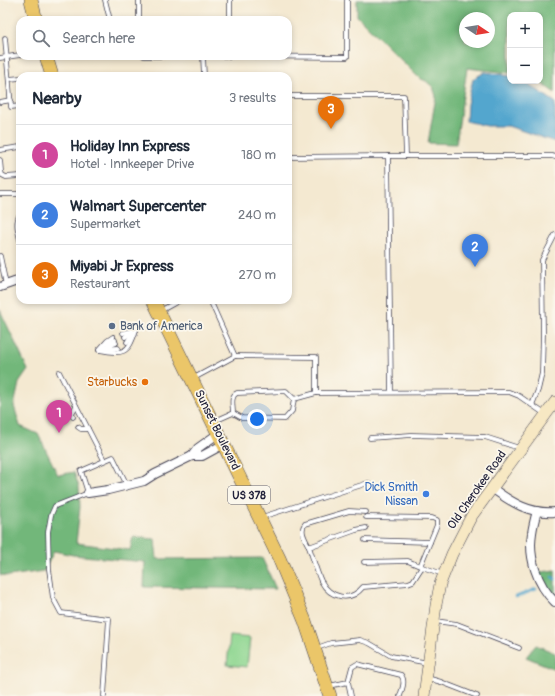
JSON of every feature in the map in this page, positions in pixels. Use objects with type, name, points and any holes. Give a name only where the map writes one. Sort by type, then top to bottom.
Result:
[{"type":"main road","points":[[30,0],[35,16]]},
{"type":"main road","points":[[47,60],[51,72]]},
{"type":"main road","name":"Sunset Boulevard","points":[[156,306],[219,433],[290,583],[328,691]]},
{"type":"street","points":[[3,286],[16,281]]},
{"type":"street","name":"Old Cherokee Road","points":[[424,696],[436,604],[444,574],[458,539],[471,517],[555,402]]},
{"type":"street","points":[[192,456],[198,448],[219,433]]},
{"type":"street","points":[[88,493],[108,490],[144,481],[192,456],[202,456],[219,433]]},
{"type":"street","points":[[492,488],[516,504],[537,511],[555,512]]},
{"type":"street","points":[[537,511],[530,550],[534,568],[540,582],[549,597],[555,602]]},
{"type":"lane","points":[[105,0],[109,16]]},
{"type":"lane","points":[[139,0],[139,16]]},
{"type":"lane","points":[[230,0],[230,16]]},
{"type":"lane","points":[[292,57],[347,57],[347,0]]},
{"type":"lane","points":[[5,38],[10,100],[11,106],[16,106]]},
{"type":"lane","points":[[0,58],[16,56]]},
{"type":"lane","points":[[203,60],[204,72]]},
{"type":"lane","points":[[9,79],[16,78]]},
{"type":"lane","points":[[292,96],[404,96],[406,156]]},
{"type":"lane","points":[[0,102],[10,100]]},
{"type":"lane","points":[[0,150],[16,148]]},
{"type":"lane","points":[[388,156],[391,392]]},
{"type":"lane","points":[[292,157],[555,157]]},
{"type":"lane","points":[[0,160],[2,175],[6,177],[16,176]]},
{"type":"lane","points":[[0,194],[16,194]]},
{"type":"lane","points":[[532,404],[538,390],[542,373],[542,260],[555,235]]},
{"type":"lane","points":[[0,256],[3,286]]},
{"type":"lane","points":[[212,304],[235,356]]},
{"type":"lane","points":[[99,350],[118,353],[128,348],[132,342],[136,330],[125,337]]},
{"type":"lane","points":[[99,350],[116,342],[99,350]]},
{"type":"lane","points":[[192,379],[235,356],[316,357],[316,393]]},
{"type":"lane","points":[[59,372],[104,460]]},
{"type":"lane","points":[[219,433],[233,413],[232,398],[234,394],[286,391],[294,399]]},
{"type":"lane","points":[[294,399],[316,393],[509,392],[519,396],[546,414]]},
{"type":"lane","points":[[233,413],[242,418],[286,419],[292,412],[294,399]]},
{"type":"lane","points":[[73,417],[72,413],[76,406]]},
{"type":"lane","points":[[78,427],[81,429],[88,429]]},
{"type":"lane","points":[[370,438],[410,435],[485,437],[522,448]]},
{"type":"lane","points":[[104,696],[110,619],[62,613],[53,598],[49,569],[48,532],[51,516],[55,506],[88,493],[81,470],[112,456],[127,485]]},
{"type":"lane","points":[[260,518],[368,483]]},
{"type":"lane","points":[[366,512],[349,511],[305,524],[302,529],[322,582],[339,597],[354,595],[362,587],[408,583],[413,581],[422,567],[421,564],[437,525],[437,520],[432,518],[366,517]]},
{"type":"lane","points":[[309,547],[356,530],[366,528]]},
{"type":"lane","points":[[365,540],[430,542]]},
{"type":"lane","points":[[364,562],[408,562],[444,574]]},
{"type":"lane","points":[[434,620],[457,624],[519,648]]},
{"type":"lane","points":[[314,649],[330,643],[360,640],[391,656],[429,663]]},
{"type":"lane","points":[[351,696],[348,682],[352,667],[357,664],[401,675],[404,681],[400,696]]},
{"type":"lane","points":[[426,678],[441,682],[477,696]]},
{"type":"lane","points":[[328,691],[348,682]]},
{"type":"green space","points":[[357,0],[555,0],[555,93],[542,84],[543,12],[507,12],[507,73],[467,68],[456,144],[428,143],[436,96],[433,87],[426,81],[419,78],[357,16]]},
{"type":"green space","points":[[0,310],[28,370],[19,383],[14,406],[20,426],[38,434],[58,475],[74,472],[79,487],[80,507],[76,543],[130,550],[133,537],[155,539],[157,559],[262,558],[276,589],[144,587],[145,562],[73,555],[54,551],[44,571],[9,576],[0,575]]},
{"type":"green space","points":[[555,570],[555,602],[536,573]]},
{"type":"green space","points":[[230,636],[250,638],[247,667],[227,665]]},
{"type":"green space","points":[[536,645],[555,653],[555,669],[526,657]]},
{"type":"water","points":[[485,72],[507,76],[507,84],[528,84],[555,102],[555,142],[508,126],[487,126],[466,121],[467,104],[473,79]]},
{"type":"waterway","points":[[516,597],[536,589]]},
{"type":"place","name":"Miyabi Jr Express","points":[[331,129]]},
{"type":"place","name":"Walmart Supercenter","points":[[475,267]]},
{"type":"place","name":"Bank of America","points":[[112,326]]},
{"type":"place","name":"Starbucks","points":[[145,382]]},
{"type":"place","name":"Holiday Inn Express","points":[[59,433]]},
{"type":"place","name":"Dick Smith Nissan","points":[[426,494]]}]
